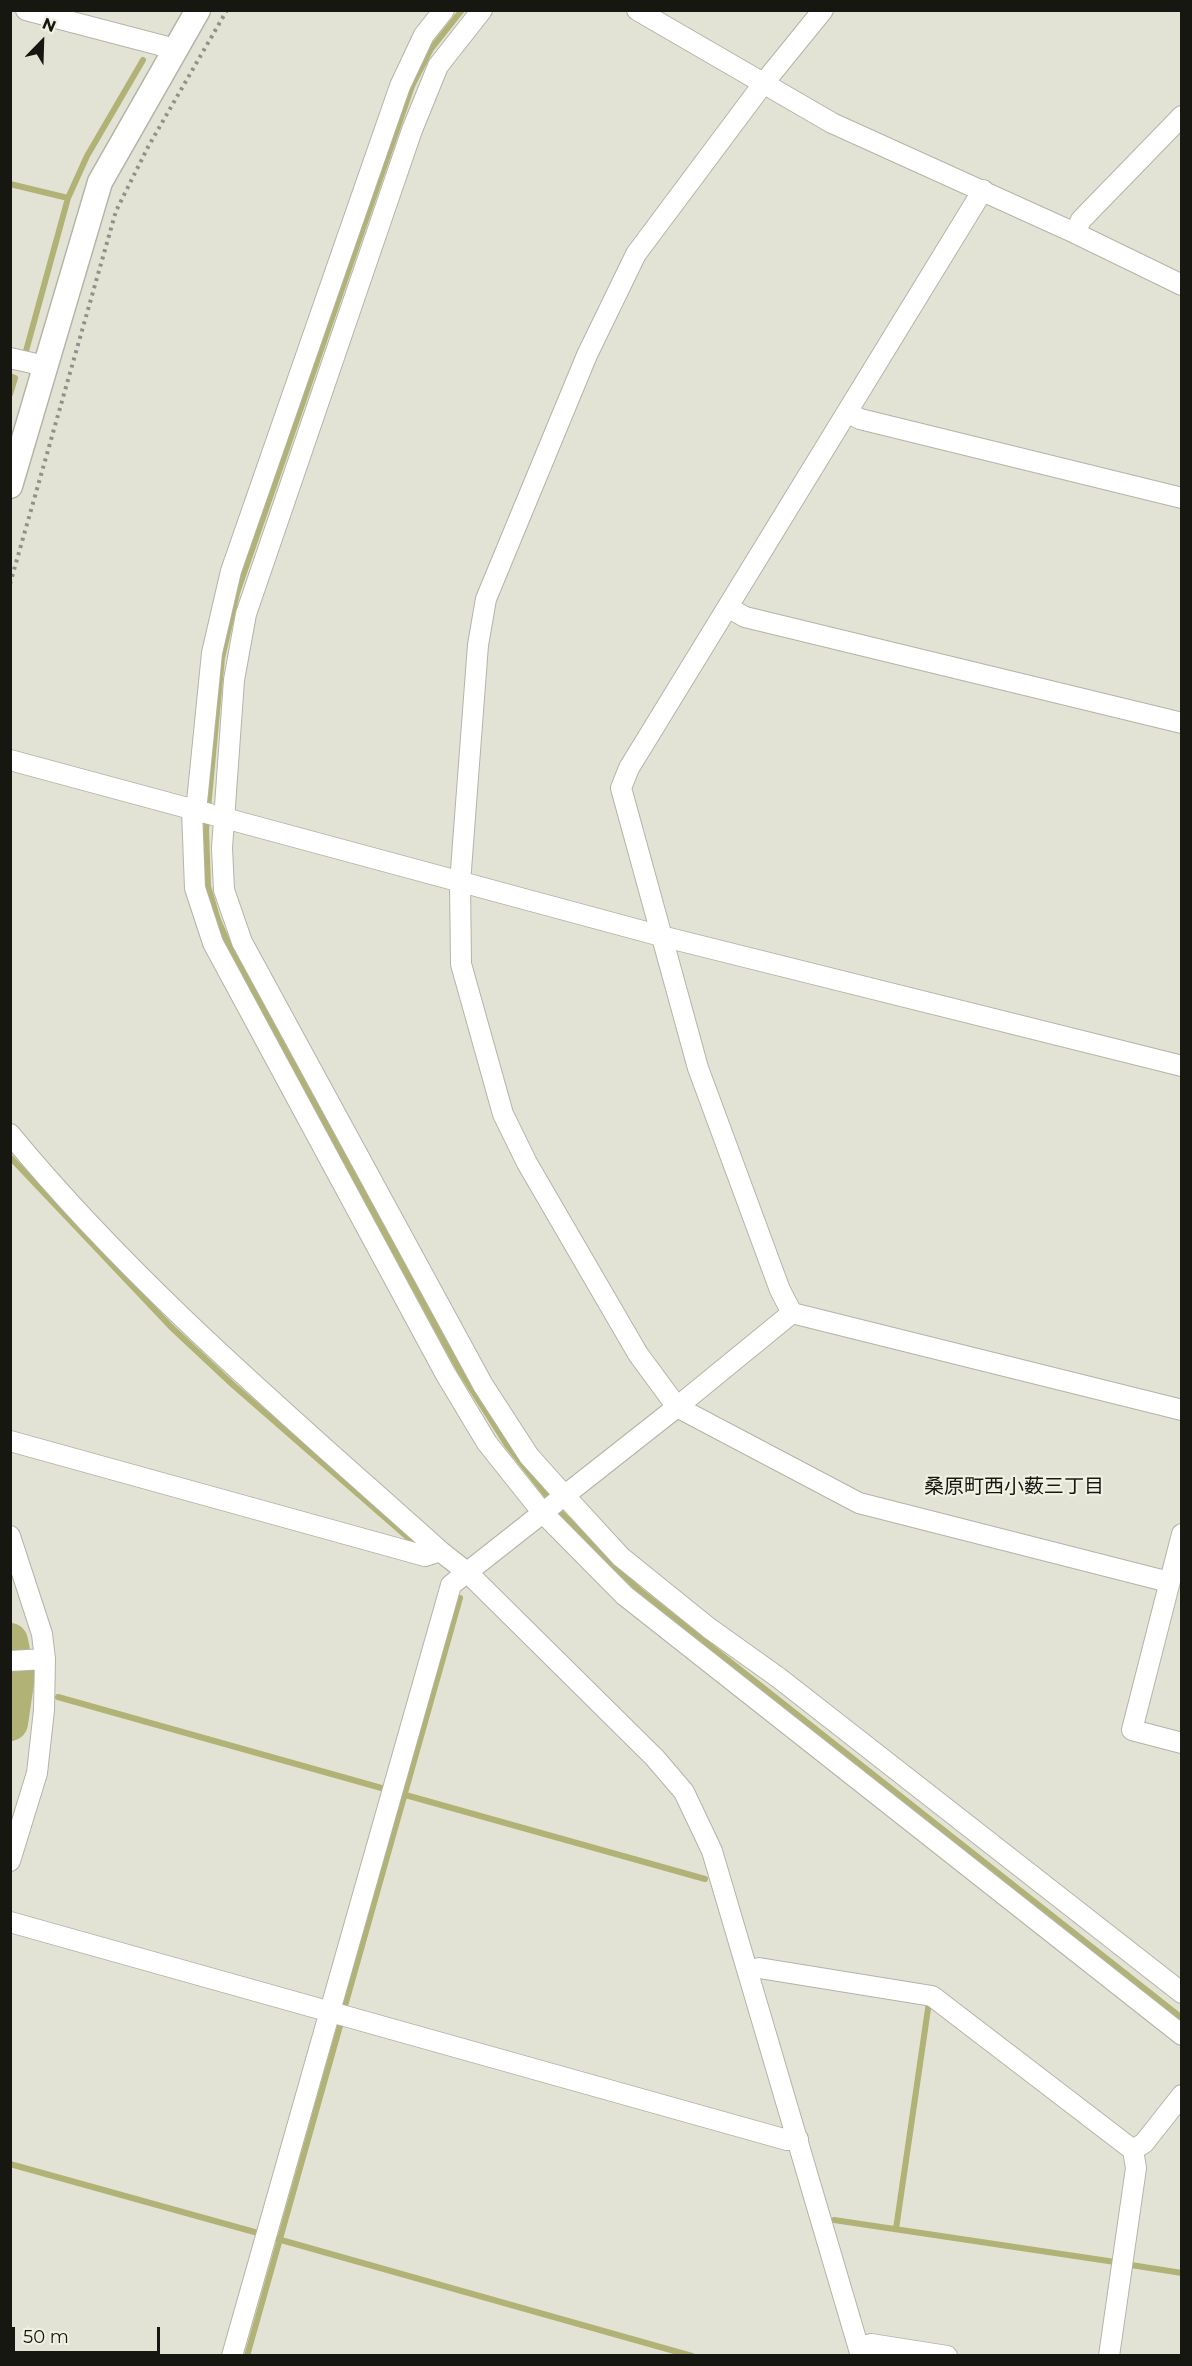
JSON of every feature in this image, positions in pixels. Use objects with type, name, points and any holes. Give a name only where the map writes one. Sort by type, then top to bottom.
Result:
[{"type":"street","points":[[26,10],[175,49]]},
{"type":"street","points":[[10,486],[100,182],[198,10]]},
{"type":"street","points":[[444,10],[424,35],[400,86],[231,571],[212,653],[206,814],[222,848],[224,890],[242,942],[483,1385],[530,1456],[553,1504],[624,1594],[1182,2035]]},
{"type":"street","points":[[482,10],[438,66],[412,130],[246,614],[206,814],[195,888],[213,943],[445,1373],[487,1443],[553,1504],[709,1628],[779,1678],[1182,1993]]},
{"type":"street","points":[[637,10],[832,123],[983,190],[1182,285]]},
{"type":"street","points":[[823,10],[764,84],[636,254],[587,355],[486,599],[477,656],[460,883],[461,964],[503,1114],[527,1163],[638,1354],[676,1407],[859,1503],[1170,1582]]},
{"type":"street","points":[[1075,233],[1081,220],[1182,116]]},
{"type":"street","points":[[983,190],[729,608],[628,768],[621,788],[698,1068],[780,1290],[792,1313],[1182,1410]]},
{"type":"street","points":[[10,358],[45,366]]},
{"type":"street","points":[[848,413],[860,419],[1182,498]]},
{"type":"street","points":[[729,608],[745,617],[1182,723]]},
{"type":"street","points":[[10,760],[661,936],[1182,1066]]},
{"type":"street","points":[[10,1134],[49,1180],[188,1324],[440,1551],[468,1573],[655,1758],[684,1792],[712,1851],[861,2351],[871,2344],[947,2355]]},
{"type":"street","points":[[232,2355],[451,1585],[792,1313]]},
{"type":"street","points":[[10,1441],[424,1556],[440,1551]]},
{"type":"street","points":[[1182,1534],[1132,1730],[1182,1743]]},
{"type":"street","points":[[10,1536],[42,1634],[44,1710],[37,1773],[10,1862]]},
{"type":"street","points":[[10,1661],[41,1659]]},
{"type":"street","points":[[10,1922],[787,2140],[798,2139]]},
{"type":"street","points":[[749,1971],[759,1968],[932,1996],[1133,2150],[1136,2168],[1109,2355]]},
{"type":"street","points":[[1133,2150],[1144,2143],[1182,2096]]},
{"type":"path","points":[[10,584],[116,211],[148,147],[227,10]]},
{"type":"waterway","points":[[462,10],[431,49],[412,86],[237,593],[222,658],[206,830],[208,886],[218,920],[231,950],[460,1371],[507,1445],[558,1510],[638,1589],[1182,2018]]},
{"type":"waterway","points":[[26,351],[68,198],[87,156],[143,60]]},
{"type":"waterway","points":[[10,184],[68,198]]},
{"type":"waterway","points":[[10,376],[15,378],[10,394]]},
{"type":"waterway","points":[[10,1157],[171,1327],[233,1385],[420,1548]]},
{"type":"waterway","points":[[345,2006],[460,1598]]},
{"type":"waterway","points":[[10,1641],[17,1676],[10,1723]]},
{"type":"waterway","points":[[58,1697],[385,1789]]},
{"type":"waterway","points":[[402,1794],[705,1879]]},
{"type":"waterway","points":[[896,2229],[929,2002]]},
{"type":"waterway","points":[[247,2356],[340,2026]]},
{"type":"waterway","points":[[10,2164],[258,2233]]},
{"type":"waterway","points":[[834,2220],[1115,2262]]},
{"type":"waterway","points":[[274,2238],[692,2356]]},
{"type":"waterway","points":[[1131,2265],[1182,2273]]},
{"type":"district","name":"桑原町西小薮三丁目","points":[[1014,1487]]}]
